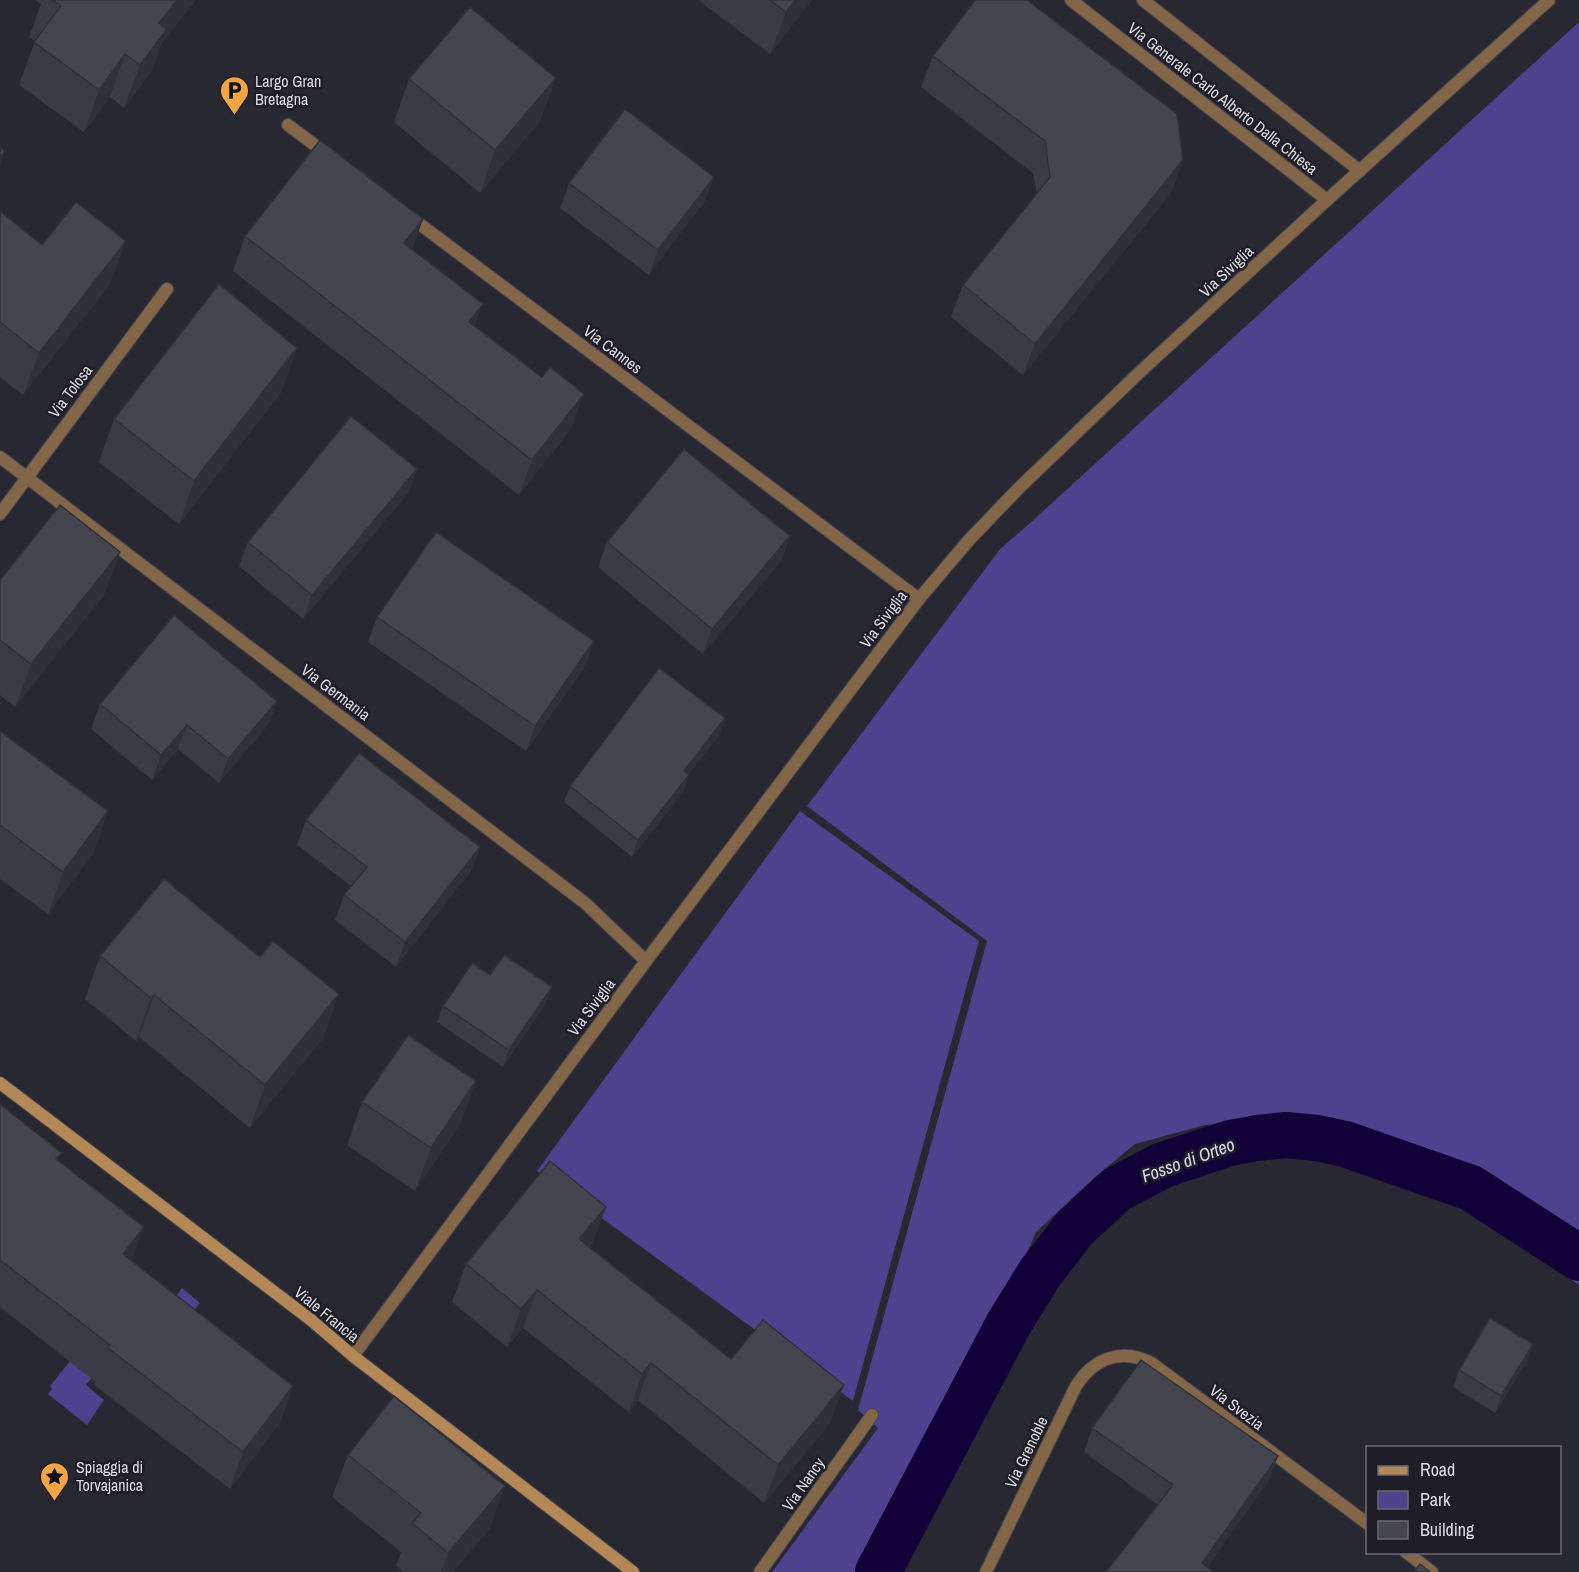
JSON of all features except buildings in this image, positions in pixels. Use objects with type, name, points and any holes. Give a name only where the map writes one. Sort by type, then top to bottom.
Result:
[{"type":"main road","name":"Viale Francia","points":[[0,1083],[311,1320],[353,1356],[633,1572]]},
{"type":"street","name":"Via Generale Carlo Alberto Dalla Chiesa","points":[[1071,0],[1327,200]]},
{"type":"street","name":"Via Generale Carlo Alberto Dalla Chiesa","points":[[1143,0],[1360,171]]},
{"type":"street","name":"Via Siviglia","points":[[353,1356],[646,961],[919,599],[969,540],[1019,488],[1141,371],[1549,0]]},
{"type":"street","points":[[288,125],[336,161]]},
{"type":"street","name":"Via Cannes","points":[[403,211],[919,599]]},
{"type":"street","name":"Via Tolosa","points":[[0,514],[167,289]]},
{"type":"street","name":"Via Germania","points":[[0,457],[585,903],[646,961]]},
{"type":"street","name":"Via Svezia","points":[[1109,1358],[1137,1357],[1153,1364],[1366,1523]]},
{"type":"street","name":"Via Grenoble","points":[[986,1572],[1076,1386],[1089,1369],[1109,1358]]},
{"type":"street","name":"Via Nancy","points":[[760,1572],[872,1415]]},
{"type":"street","points":[[1409,1554],[1432,1572]]},
{"type":"green space","points":[[1579,22],[1579,1285],[1444,1185],[1369,1148],[1323,1132],[1268,1119],[1205,1125],[1135,1144],[1095,1177],[1036,1232],[1003,1308],[961,1394],[866,1572],[772,1572],[878,1428],[858,1410],[987,941],[807,806],[1000,549]]},
{"type":"green space","points":[[800,811],[979,941],[853,1401],[537,1171]]},
{"type":"green space","points":[[182,1288],[200,1303],[172,1338],[155,1325]]},
{"type":"green space","points":[[87,1340],[109,1357],[86,1385],[104,1400],[87,1425],[48,1394],[52,1389],[50,1386]]},
{"type":"waterway","name":"Fosso di Orteo","points":[[878,1572],[1008,1325],[1040,1273],[1075,1228],[1117,1189],[1163,1165],[1230,1143],[1257,1138],[1286,1135],[1345,1144],[1471,1188],[1579,1258]]},
{"type":"place","name":"Largo Gran Bretagna","points":[[234,116]]},
{"type":"place","name":"Spiaggia di Torvajanica","points":[[55,1502]]}]
